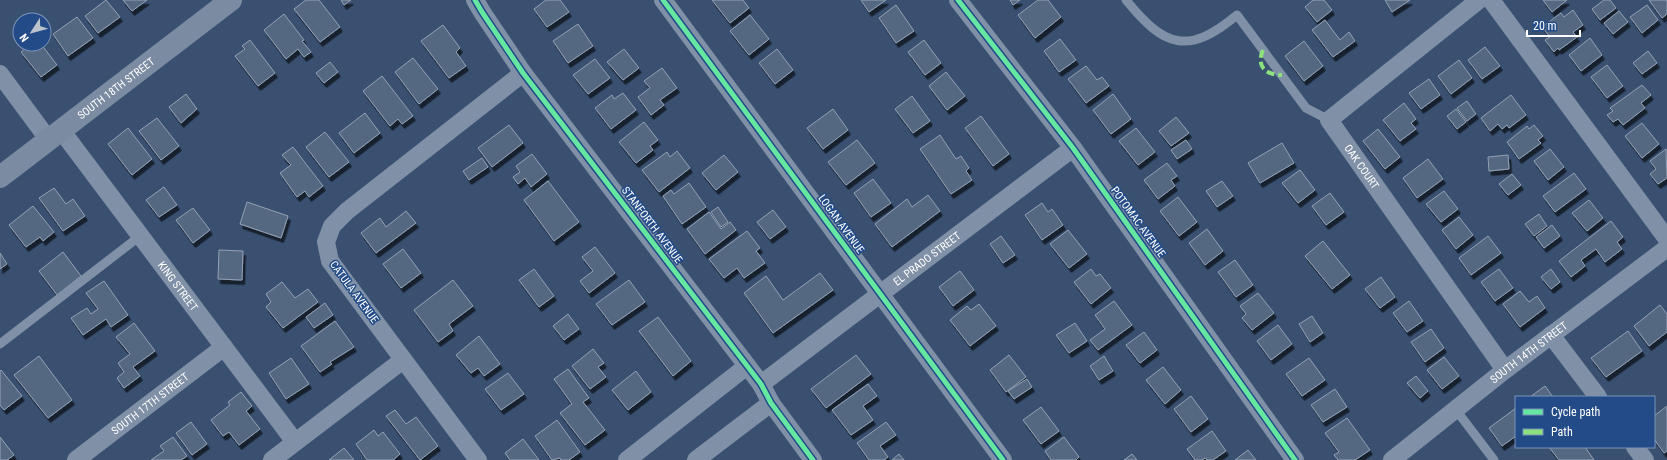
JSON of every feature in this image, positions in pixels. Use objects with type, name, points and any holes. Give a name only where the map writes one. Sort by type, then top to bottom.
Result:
[{"type":"main road","name":"SOUTH 18TH STREET","points":[[0,177],[231,0]]},
{"type":"street","name":"STANFORTH AVENUE","points":[[475,0],[523,74],[748,366],[761,384],[770,403],[813,460]]},
{"type":"street","name":"LOGAN AVENUE","points":[[663,0],[1003,460]]},
{"type":"street","name":"POTOMAC AVENUE","points":[[958,0],[1073,148],[1295,460]]},
{"type":"street","points":[[1329,120],[1479,0]]},
{"type":"street","points":[[1491,0],[1667,239]]},
{"type":"street","name":"KING STREET","points":[[0,74],[55,135],[140,236],[295,442]]},
{"type":"street","name":"CATULA AVENUE","points":[[403,360],[330,261],[326,242],[332,226],[348,211],[523,74]]},
{"type":"street","name":"OAK COURT","points":[[1329,120],[1505,370]]},
{"type":"street","name":"EL PRADO STREET","points":[[761,384],[879,293],[1073,148]]},
{"type":"street","name":"SOUTH 14TH STREET","points":[[1392,460],[1505,370],[1667,248]]},
{"type":"street","points":[[1552,335],[1597,396]]},
{"type":"street","name":"SOUTH 17TH STREET","points":[[76,460],[224,347]]},
{"type":"street","points":[[272,460],[403,360],[478,460]]},
{"type":"street","points":[[626,460],[748,366]]},
{"type":"street","points":[[696,460],[770,403]]},
{"type":"street","points":[[1636,448],[1645,460]]},
{"type":"lane","points":[[1126,0],[1147,25],[1166,38],[1182,43],[1200,40],[1222,28],[1237,15],[1306,108],[1329,120]]},
{"type":"lane","points":[[0,344],[140,236]]},
{"type":"lane","points":[[1456,410],[1494,460]]},
{"type":"building","points":[[106,0],[120,17],[98,33],[85,16]]},
{"type":"building","points":[[123,0],[147,0],[132,11]]},
{"type":"building","points":[[306,0],[319,0],[340,27],[320,42],[294,9]]},
{"type":"building","points":[[341,0],[351,0],[344,5]]},
{"type":"building","points":[[546,0],[560,0],[569,12],[547,27],[534,9]]},
{"type":"building","points":[[712,0],[743,0],[749,8],[730,23]]},
{"type":"building","points":[[861,0],[886,0],[869,12]]},
{"type":"building","points":[[1010,0],[1020,0],[1013,5]]},
{"type":"building","points":[[1038,0],[1048,0],[1061,17],[1035,38],[1018,15]]},
{"type":"building","points":[[1313,0],[1324,0],[1332,10],[1317,22],[1305,7]]},
{"type":"building","points":[[1385,0],[1410,0],[1392,12]]},
{"type":"building","points":[[1543,0],[1567,0],[1552,12]]},
{"type":"building","points":[[1604,0],[1610,0],[1616,8],[1600,20],[1592,9]]},
{"type":"building","points":[[1649,0],[1667,0],[1667,14],[1662,18]]},
{"type":"building","points":[[896,5],[914,31],[896,43],[879,18]]},
{"type":"building","points":[[1647,5],[1658,20],[1642,33],[1630,17]]},
{"type":"building","points":[[1573,10],[1583,25],[1573,32],[1577,37],[1554,52],[1545,40],[1550,37],[1542,27],[1561,13],[1564,17]]},
{"type":"building","points":[[1619,11],[1628,22],[1613,34],[1604,23]]},
{"type":"building","points":[[284,14],[304,40],[302,41],[311,52],[304,57],[298,49],[286,59],[264,30]]},
{"type":"building","points":[[750,15],[769,39],[749,55],[730,31]]},
{"type":"building","points":[[77,17],[93,38],[68,56],[53,34]]},
{"type":"building","points":[[1325,20],[1340,40],[1349,32],[1355,41],[1333,57],[1312,30]]},
{"type":"building","points":[[578,24],[593,46],[568,63],[553,41]]},
{"type":"building","points":[[443,25],[460,48],[456,52],[466,66],[449,78],[421,41]]},
{"type":"building","points":[[1590,38],[1602,55],[1581,71],[1569,55]]},
{"type":"building","points":[[1060,39],[1076,60],[1059,72],[1044,51]]},
{"type":"building","points":[[250,40],[275,73],[258,86],[235,56],[245,49],[242,46]]},
{"type":"building","points":[[924,40],[941,63],[925,75],[908,52]]},
{"type":"building","points":[[1304,41],[1323,66],[1304,81],[1285,56]]},
{"type":"building","points":[[1485,47],[1500,66],[1482,79],[1468,60]]},
{"type":"building","points":[[624,49],[639,68],[623,80],[607,62]]},
{"type":"building","points":[[777,49],[793,70],[775,84],[759,63]]},
{"type":"building","points":[[1648,51],[1657,63],[1642,74],[1633,63]]},
{"type":"building","points":[[21,52],[47,52],[57,65],[41,77]]},
{"type":"building","points":[[413,58],[438,89],[419,104],[395,72]]},
{"type":"building","points":[[595,59],[610,78],[588,94],[573,75]]},
{"type":"building","points":[[1459,60],[1472,78],[1451,94],[1438,76]]},
{"type":"building","points":[[330,62],[338,72],[324,83],[316,73]]},
{"type":"building","points":[[1607,65],[1623,86],[1607,98],[1591,77]]},
{"type":"building","points":[[1086,66],[1097,80],[1102,77],[1109,86],[1086,103],[1068,79]]},
{"type":"building","points":[[662,68],[677,88],[660,100],[664,105],[651,115],[638,97],[650,88],[644,81]]},
{"type":"building","points":[[946,72],[965,96],[947,110],[929,86]]},
{"type":"building","points":[[382,76],[413,116],[402,124],[398,119],[390,126],[363,91]]},
{"type":"building","points":[[1429,79],[1440,95],[1421,109],[1409,93]]},
{"type":"building","points":[[1642,85],[1651,95],[1641,103],[1645,108],[1623,125],[1618,119],[1613,122],[1607,115],[1613,111],[1610,108]]},
{"type":"building","points":[[623,93],[636,110],[611,129],[595,108],[612,95],[614,99]]},
{"type":"building","points":[[186,94],[197,109],[181,123],[169,107]]},
{"type":"building","points":[[1113,94],[1131,119],[1111,134],[1093,110]]},
{"type":"building","points":[[1511,95],[1526,115],[1509,128],[1507,125],[1502,129],[1498,124],[1490,131],[1481,118]]},
{"type":"building","points":[[912,96],[930,121],[913,133],[895,109]]},
{"type":"building","points":[[1467,101],[1476,114],[1467,121],[1457,108]]},
{"type":"building","points":[[1404,103],[1416,119],[1411,123],[1416,129],[1400,141],[1383,120]]},
{"type":"building","points":[[833,109],[848,130],[823,149],[807,128]]},
{"type":"building","points":[[1456,109],[1466,122],[1457,129],[1447,116]]},
{"type":"building","points":[[365,113],[380,133],[354,153],[339,133]]},
{"type":"building","points":[[981,116],[1009,154],[993,166],[965,128]]},
{"type":"building","points":[[1176,117],[1189,133],[1171,146],[1159,131]]},
{"type":"building","points":[[157,118],[179,146],[161,160],[139,131]]},
{"type":"building","points":[[644,122],[658,140],[650,146],[653,150],[636,163],[619,142]]},
{"type":"building","points":[[1642,123],[1659,144],[1642,158],[1625,136]]},
{"type":"building","points":[[509,125],[523,143],[492,167],[478,148]]},
{"type":"building","points":[[1534,125],[1543,136],[1538,140],[1541,143],[1519,159],[1507,142],[1527,126],[1529,129]]},
{"type":"building","points":[[128,128],[152,159],[132,175],[108,144]]},
{"type":"building","points":[[1136,128],[1155,152],[1138,165],[1119,141]]},
{"type":"building","points":[[1378,129],[1400,157],[1385,169],[1363,141]]},
{"type":"building","points":[[325,132],[349,162],[329,177],[306,147]]},
{"type":"building","points":[[940,135],[956,159],[961,156],[969,168],[966,171],[972,180],[951,194],[920,149]]},
{"type":"building","points":[[857,140],[875,163],[846,185],[828,162]]},
{"type":"building","points":[[1186,140],[1192,149],[1177,159],[1171,150]]},
{"type":"building","points":[[1282,143],[1294,163],[1260,183],[1248,163]]},
{"type":"building","points":[[293,147],[323,186],[309,197],[305,191],[297,197],[280,173],[291,165],[282,155]]},
{"type":"building","points":[[1550,149],[1564,167],[1548,180],[1534,161]]},
{"type":"building","points":[[1666,149],[1667,178],[1658,184],[1650,174],[1656,169],[1650,161]]},
{"type":"building","points":[[677,151],[690,168],[659,192],[642,170],[667,152],[670,157]]},
{"type":"building","points":[[532,154],[547,174],[531,187],[525,178],[518,184],[513,177],[520,172],[516,166]]},
{"type":"building","points":[[724,155],[738,172],[716,190],[702,173]]},
{"type":"building","points":[[1508,155],[1509,169],[1489,171],[1488,157]]},
{"type":"building","points":[[482,158],[488,167],[469,180],[463,171]]},
{"type":"building","points":[[1428,159],[1443,179],[1417,198],[1403,178]]},
{"type":"building","points":[[1167,163],[1177,176],[1171,180],[1175,186],[1158,199],[1144,180]]},
{"type":"building","points":[[1300,170],[1315,190],[1298,203],[1282,183]]},
{"type":"building","points":[[1574,173],[1586,189],[1555,212],[1543,196]]},
{"type":"building","points":[[1512,174],[1521,185],[1508,195],[1499,184]]},
{"type":"building","points":[[873,179],[891,203],[871,217],[854,193]]},
{"type":"building","points":[[548,181],[579,222],[554,241],[524,200]]},
{"type":"building","points":[[1222,181],[1233,196],[1217,207],[1206,191]]},
{"type":"building","points":[[689,183],[706,207],[682,224],[663,196],[671,190],[674,194]]},
{"type":"building","points":[[164,187],[177,205],[159,217],[146,200]]},
{"type":"building","points":[[54,188],[66,204],[73,199],[85,216],[63,231],[39,198]]},
{"type":"building","points":[[1444,191],[1458,209],[1441,222],[1426,204]]},
{"type":"building","points":[[1330,193],[1344,212],[1326,225],[1312,206]]},
{"type":"building","points":[[928,195],[940,211],[892,247],[875,224],[907,199],[912,207]]},
{"type":"building","points":[[1178,197],[1197,222],[1179,236],[1160,211]]},
{"type":"building","points":[[1589,200],[1603,218],[1587,231],[1572,213]]},
{"type":"building","points":[[247,202],[288,216],[281,238],[240,224]]},
{"type":"building","points":[[1042,203],[1048,212],[1052,209],[1063,225],[1042,240],[1025,215]]},
{"type":"building","points":[[33,206],[54,232],[43,241],[40,237],[26,247],[9,225]]},
{"type":"building","points":[[718,207],[728,222],[721,227],[711,212]]},
{"type":"building","points":[[193,208],[210,230],[193,243],[176,220]]},
{"type":"building","points":[[773,210],[786,227],[770,239],[757,222]]},
{"type":"building","points":[[406,211],[416,223],[376,253],[361,233],[380,218],[386,227]]},
{"type":"building","points":[[709,212],[721,229],[730,222],[736,230],[705,254],[687,229]]},
{"type":"building","points":[[1539,214],[1547,226],[1534,236],[1525,224]]},
{"type":"building","points":[[1459,217],[1473,235],[1456,249],[1442,230]]},
{"type":"building","points":[[1611,221],[1623,237],[1617,242],[1622,249],[1605,262],[1596,249],[1581,260],[1585,266],[1571,277],[1559,261]]},
{"type":"building","points":[[1552,225],[1560,236],[1544,248],[1536,237]]},
{"type":"building","points":[[1207,229],[1223,251],[1205,265],[1189,243]]},
{"type":"building","points":[[1068,230],[1087,254],[1069,268],[1050,244]]},
{"type":"building","points":[[747,231],[760,248],[756,251],[765,263],[744,278],[737,268],[724,278],[709,259]]},
{"type":"building","points":[[1001,236],[1015,255],[1003,263],[990,244]]},
{"type":"building","points":[[1488,236],[1501,253],[1471,275],[1459,258]]},
{"type":"building","points":[[1323,241],[1350,275],[1332,289],[1305,256]]},
{"type":"building","points":[[595,247],[615,273],[589,293],[580,281],[593,271],[582,257]]},
{"type":"building","points":[[403,249],[421,273],[401,288],[383,264]]},
{"type":"building","points":[[219,250],[243,251],[242,280],[218,279]]},
{"type":"building","points":[[63,252],[81,276],[57,295],[39,271]]},
{"type":"building","points":[[0,253],[7,264],[0,269]]},
{"type":"building","points":[[1235,260],[1253,285],[1236,297],[1218,272]]},
{"type":"building","points":[[534,269],[554,296],[539,307],[519,280]]},
{"type":"building","points":[[1091,269],[1096,276],[1100,274],[1111,288],[1091,304],[1074,282]]},
{"type":"building","points":[[1499,269],[1513,288],[1495,301],[1481,282]]},
{"type":"building","points":[[1551,269],[1560,282],[1551,289],[1541,277]]},
{"type":"building","points":[[960,271],[974,290],[953,306],[939,287]]},
{"type":"building","points":[[820,273],[833,290],[773,333],[744,293],[766,276],[783,300]]},
{"type":"building","points":[[1381,277],[1395,297],[1380,308],[1365,289]]},
{"type":"building","points":[[453,280],[473,306],[449,324],[453,331],[438,342],[414,310]]},
{"type":"building","points":[[629,280],[645,302],[612,325],[596,304]]},
{"type":"building","points":[[104,281],[128,315],[111,327],[106,319],[83,335],[71,318],[87,308],[91,314],[98,309],[86,293]]},
{"type":"building","points":[[282,282],[295,298],[308,289],[318,302],[283,328],[266,307],[271,302],[266,294]]},
{"type":"building","points":[[1520,291],[1529,302],[1537,296],[1545,308],[1520,327],[1503,304]]},
{"type":"building","points":[[1258,293],[1274,313],[1252,330],[1242,318],[1246,314],[1240,306]]},
{"type":"building","points":[[1114,301],[1132,325],[1098,350],[1090,340],[1105,329],[1095,315]]},
{"type":"building","points":[[1409,301],[1423,321],[1407,332],[1393,313]]},
{"type":"building","points":[[325,303],[333,315],[314,328],[306,317]]},
{"type":"building","points":[[979,304],[996,326],[970,346],[950,320],[967,306],[971,310]]},
{"type":"building","points":[[1660,305],[1667,314],[1667,332],[1649,346],[1634,326]]},
{"type":"building","points":[[568,314],[579,329],[564,340],[553,326]]},
{"type":"building","points":[[1312,316],[1323,333],[1310,342],[1299,324]]},
{"type":"building","points":[[658,317],[691,361],[673,376],[639,331]]},
{"type":"building","points":[[335,321],[354,347],[330,362],[332,364],[320,372],[301,346]]},
{"type":"building","points":[[134,323],[155,351],[133,367],[140,376],[124,388],[117,378],[124,372],[118,363],[130,354],[116,337]]},
{"type":"building","points":[[1075,323],[1087,341],[1069,353],[1056,335]]},
{"type":"building","points":[[1278,325],[1292,344],[1271,360],[1257,341]]},
{"type":"building","points":[[1431,329],[1444,348],[1425,362],[1411,342]]},
{"type":"building","points":[[1628,331],[1642,351],[1606,377],[1591,358]]},
{"type":"building","points":[[1144,332],[1157,350],[1140,363],[1126,345]]},
{"type":"building","points":[[479,336],[500,364],[484,376],[478,368],[471,373],[456,355]]},
{"type":"building","points":[[593,349],[604,363],[598,367],[606,377],[590,389],[572,366]]},
{"type":"building","points":[[856,355],[871,374],[826,408],[811,389]]},
{"type":"building","points":[[1009,355],[1026,377],[1006,392],[990,370]]},
{"type":"building","points":[[39,356],[72,400],[48,418],[14,375]]},
{"type":"building","points":[[1104,356],[1113,371],[1099,380],[1090,366]]},
{"type":"building","points":[[1444,357],[1459,376],[1442,389],[1427,370]]},
{"type":"building","points":[[291,358],[309,384],[286,399],[269,373]]},
{"type":"building","points":[[1309,358],[1325,380],[1302,396],[1286,374]]},
{"type":"building","points":[[1163,367],[1181,390],[1165,404],[1146,380]]},
{"type":"building","points":[[568,369],[589,398],[583,402],[605,430],[585,445],[560,413],[572,404],[554,379]]},
{"type":"building","points":[[1,370],[22,396],[4,410],[0,405]]},
{"type":"building","points":[[636,371],[651,392],[628,410],[612,390]]},
{"type":"building","points":[[508,373],[524,394],[501,410],[485,389]]},
{"type":"building","points":[[1416,376],[1428,391],[1420,398],[1407,383]]},
{"type":"building","points":[[1027,379],[1032,387],[1014,399],[1008,391]]},
{"type":"building","points":[[868,384],[877,396],[863,406],[873,420],[851,435],[832,410]]},
{"type":"building","points":[[1545,386],[1552,396],[1531,396]]},
{"type":"building","points":[[1335,389],[1347,407],[1323,422],[1311,405]]},
{"type":"building","points":[[241,392],[252,406],[246,411],[260,429],[239,445],[229,432],[223,436],[211,420],[230,405],[228,402]]},
{"type":"building","points":[[1191,396],[1208,419],[1191,432],[1174,409]]},
{"type":"building","points":[[1667,406],[1667,451],[1664,453],[1655,440],[1655,415]]},
{"type":"building","points":[[1041,407],[1059,431],[1041,444],[1023,420]]},
{"type":"building","points":[[1515,409],[1515,437],[1502,446],[1489,428]]},
{"type":"building","points":[[395,410],[406,424],[416,417],[438,446],[420,460],[386,416]]},
{"type":"building","points":[[1347,418],[1370,450],[1355,460],[1338,460],[1334,455],[1339,452],[1325,433]]},
{"type":"building","points":[[557,420],[580,452],[569,460],[561,460],[560,458],[552,460],[535,436]]},
{"type":"building","points":[[191,422],[207,444],[192,455],[176,433]]},
{"type":"building","points":[[886,422],[896,435],[880,446],[888,457],[884,460],[869,460],[857,443]]},
{"type":"building","points":[[374,430],[378,436],[383,432],[400,454],[393,460],[367,460],[356,444]]},
{"type":"building","points":[[1212,431],[1226,451],[1213,460],[1207,460],[1205,458],[1202,460],[1195,460],[1187,449]]},
{"type":"building","points":[[0,437],[14,455],[7,460],[0,460]]},
{"type":"building","points":[[173,437],[187,456],[181,460],[151,460],[164,451],[160,446]]},
{"type":"building","points":[[1064,437],[1079,457],[1076,460],[1051,460],[1045,451]]},
{"type":"building","points":[[523,439],[539,460],[510,460],[505,453]]},
{"type":"building","points":[[344,448],[354,460],[329,460]]},
{"type":"building","points":[[1550,448],[1586,448],[1594,460],[1559,460]]},
{"type":"building","points":[[1248,450],[1256,460],[1235,460]]},
{"type":"building","points":[[899,454],[904,460],[892,460]]},
{"type":"building","points":[[1132,454],[1137,460],[1124,460]]},
{"type":"marked path","points":[[1263,50],[1261,65],[1271,73],[1282,75]]},
{"type":"cycle path","points":[[475,0],[523,73],[761,384],[771,403],[813,460]]},
{"type":"cycle path","points":[[663,0],[1003,460]]},
{"type":"cycle path","points":[[958,0],[1073,148],[1295,460]]}]
